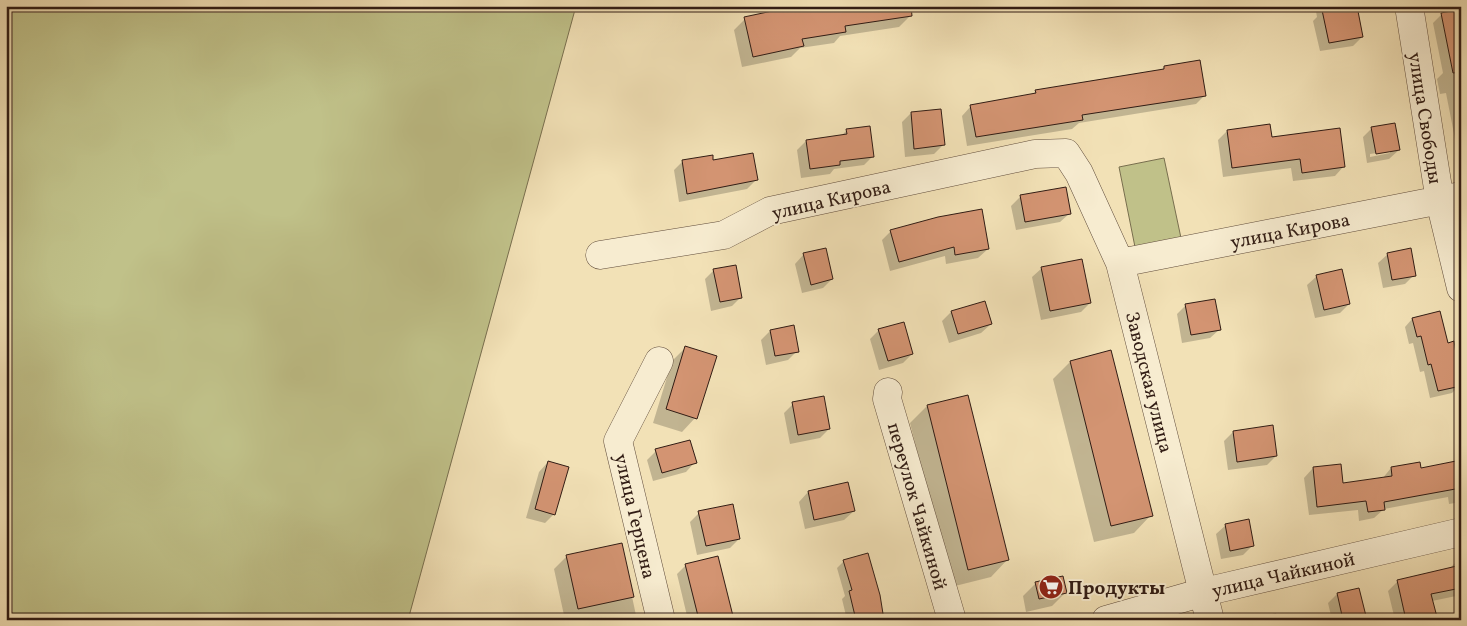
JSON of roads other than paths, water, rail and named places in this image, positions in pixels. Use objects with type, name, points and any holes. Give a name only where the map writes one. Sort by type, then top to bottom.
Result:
[{"type":"street","name":"улица Свободы","points":[[1408,6],[1450,198],[1461,288]]},
{"type":"street","name":"улица Кирова","points":[[600,255],[724,235],[770,211],[1035,154],[1066,153]]},
{"type":"street","name":"Заводская улица","points":[[1066,153],[1079,173],[1120,263],[1210,620]]},
{"type":"street","name":"улица Кирова","points":[[1120,263],[1450,198]]},
{"type":"street","name":"улица Герцена","points":[[660,361],[618,440],[661,620]]},
{"type":"street","name":"переулок Чайкиной","points":[[888,392],[887,399],[952,620]]},
{"type":"street","name":"улица Чайкиной","points":[[1106,620],[1204,592],[1461,532]]},
{"type":"place","name":"Продукты","points":[[1051,587]]}]
